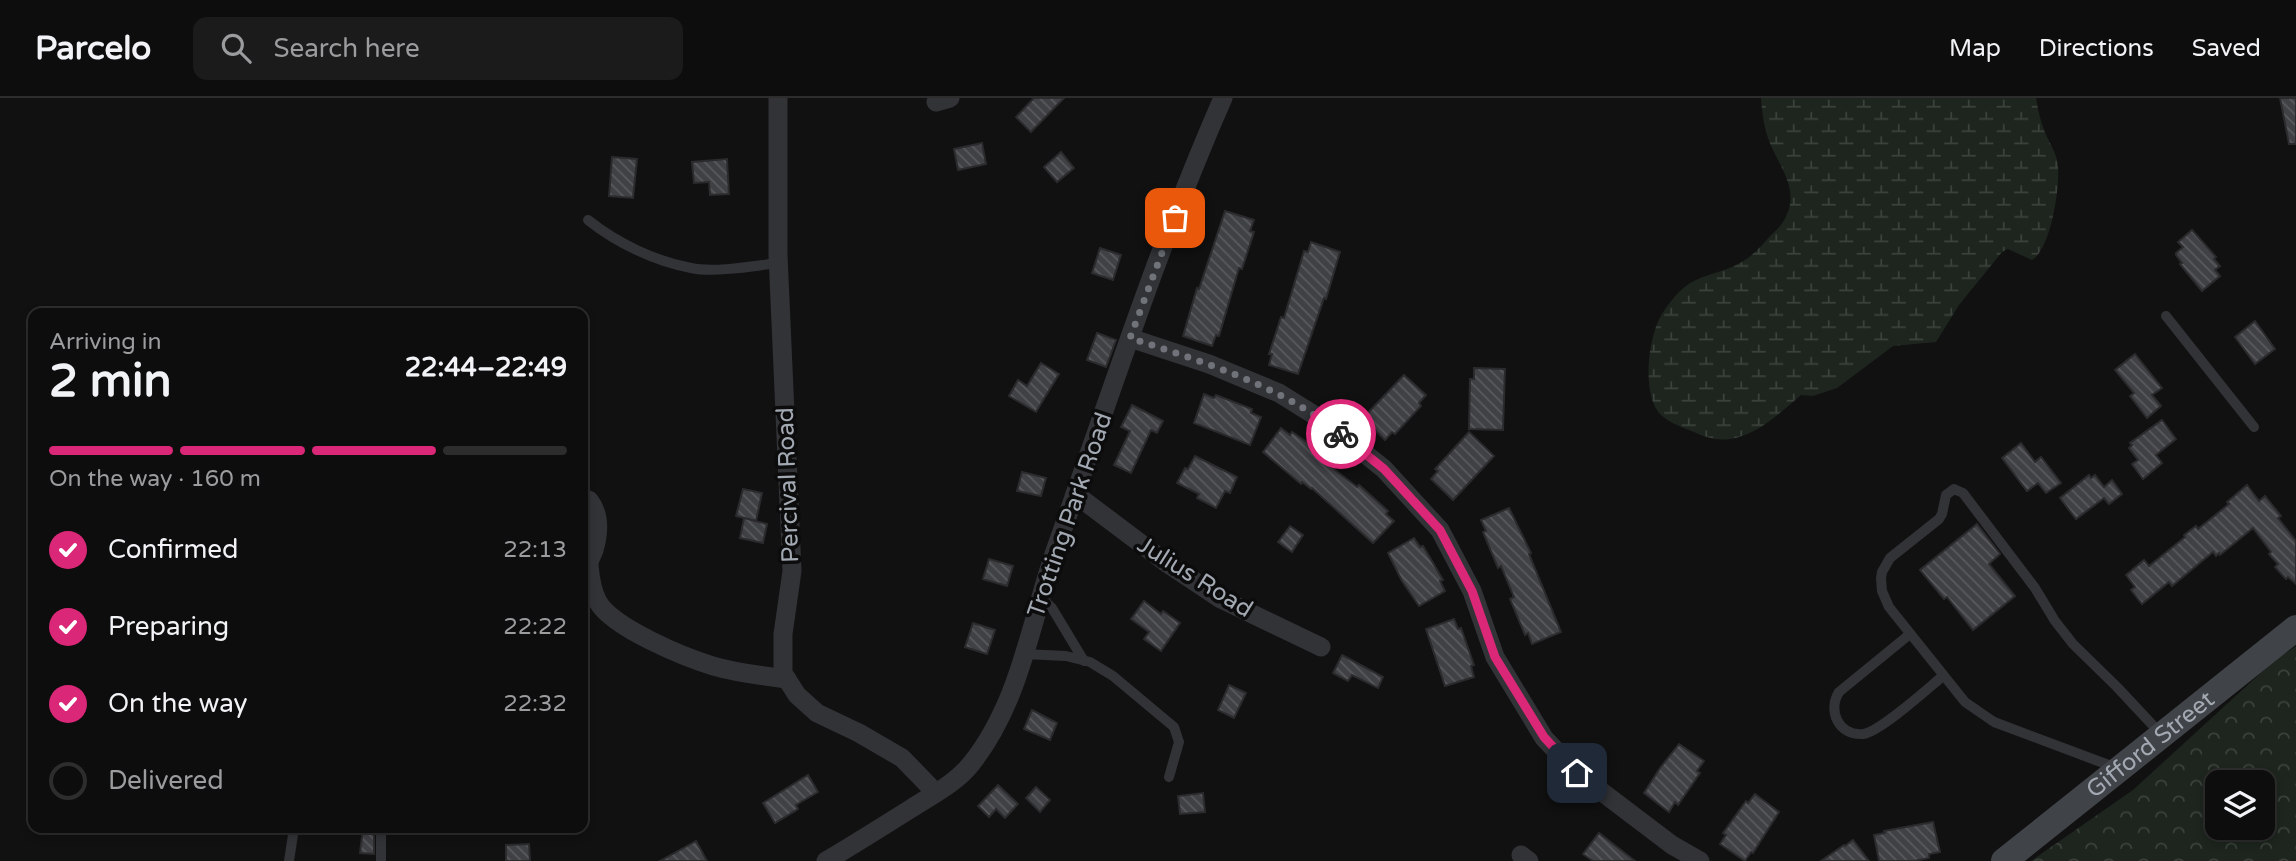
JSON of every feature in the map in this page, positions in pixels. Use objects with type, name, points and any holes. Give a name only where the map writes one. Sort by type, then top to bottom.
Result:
[{"type":"main road","name":"Gifford Street","points":[[2004,861],[2296,628]]},
{"type":"street","name":"Percival Road","points":[[778,98],[778,263],[792,571],[783,634],[783,673],[787,679]]},
{"type":"street","name":"Trotting Park Road","points":[[826,861],[936,793],[969,766],[995,730],[1015,685],[1075,494],[1130,338],[1202,146],[1223,98]]},
{"type":"street","points":[[1130,338],[1209,364],[1279,393],[1327,423],[1384,469],[1440,530],[1472,591],[1495,657],[1544,737],[1577,773],[1672,845],[1700,861]]},
{"type":"street","name":"Julius Road","points":[[1075,494],[1164,561],[1221,599],[1321,648]]},
{"type":"street","points":[[588,500],[597,509],[598,528],[594,550],[588,556]]},
{"type":"street","points":[[588,568],[598,602],[616,620],[673,651],[713,666],[787,679],[797,695],[817,713],[902,758],[936,793]]},
{"type":"lane","points":[[588,220],[612,238],[654,257],[693,269],[778,263]]},
{"type":"lane","points":[[2166,316],[2254,427]]},
{"type":"lane","points":[[2121,769],[1994,722],[1965,702],[1886,602],[1881,584],[1882,572],[1890,558],[1939,519],[1946,495],[1959,489],[2035,588],[2073,644],[2162,736]]},
{"type":"lane","points":[[1041,598],[1052,608],[1084,661]]},
{"type":"lane","points":[[1910,634],[1839,692],[1833,709],[1842,727],[1854,733],[1871,732],[1943,676]]},
{"type":"lane","points":[[1024,654],[1066,656],[1084,661],[1113,676],[1174,726],[1180,742],[1169,777]]},
{"type":"lane","points":[[289,861],[293,833]]},
{"type":"lane","points":[[381,833],[381,861]]},
{"type":"green space","points":[[1761,98],[2036,98],[2043,126],[2057,161],[2056,202],[2049,231],[2039,254],[2032,260],[2008,249],[2002,252],[1959,305],[1936,342],[1893,346],[1837,388],[1813,396],[1801,395],[1750,433],[1730,439],[1716,439],[1677,425],[1661,415],[1651,394],[1650,351],[1657,324],[1678,293],[1690,283],[1734,266],[1749,257],[1784,220],[1790,201],[1789,186],[1768,138]]},
{"type":"green space","points":[[2296,646],[2296,861],[2031,861],[2133,790],[2275,660]]},
{"type":"building","points":[[1034,98],[1064,98],[1031,132],[1016,117]]},
{"type":"building","points":[[2280,98],[2296,98],[2296,144],[2289,144]]},
{"type":"building","points":[[982,143],[986,164],[958,170],[954,149]]},
{"type":"building","points":[[1061,152],[1074,168],[1057,182],[1044,167]]},
{"type":"building","points":[[612,157],[637,159],[633,198],[609,196]]},
{"type":"building","points":[[727,159],[729,194],[710,195],[709,182],[694,183],[692,162]]},
{"type":"building","points":[[1225,211],[1254,220],[1250,231],[1254,232],[1242,269],[1239,268],[1219,336],[1216,335],[1212,346],[1183,336]]},
{"type":"building","points":[[2192,230],[2216,257],[2214,259],[2220,266],[2215,270],[2220,276],[2202,291],[2176,255],[2183,247],[2178,242]]},
{"type":"building","points":[[1311,242],[1340,252],[1298,374],[1269,365],[1272,354],[1269,354],[1281,317],[1284,318],[1304,251],[1308,252]]},
{"type":"building","points":[[1100,248],[1121,255],[1113,280],[1092,273]]},
{"type":"building","points":[[2255,321],[2275,349],[2255,364],[2235,337]]},
{"type":"building","points":[[1097,333],[1116,340],[1106,367],[1087,360]]},
{"type":"building","points":[[2135,354],[2162,388],[2152,395],[2161,406],[2147,418],[2130,396],[2134,393],[2115,370]]},
{"type":"building","points":[[1041,363],[1059,374],[1036,412],[1009,396],[1018,380],[1027,386]]},
{"type":"building","points":[[1474,368],[1505,369],[1503,430],[1469,429],[1470,379],[1474,379]]},
{"type":"building","points":[[1404,375],[1426,395],[1419,403],[1421,406],[1395,434],[1392,432],[1385,440],[1363,418]]},
{"type":"building","points":[[1204,394],[1214,398],[1216,395],[1252,409],[1251,413],[1261,417],[1250,445],[1194,423]]},
{"type":"building","points":[[1132,405],[1163,421],[1157,433],[1151,430],[1131,473],[1114,465],[1130,431],[1121,427]]},
{"type":"building","points":[[2162,420],[2176,439],[2156,455],[2162,463],[2143,479],[2132,464],[2138,460],[2129,448],[2132,445],[2130,443]]},
{"type":"building","points":[[1281,428],[1308,443],[1323,456],[1321,459],[1357,487],[1359,485],[1388,511],[1386,514],[1394,521],[1373,543],[1312,488],[1302,482],[1301,484],[1263,452]]},
{"type":"building","points":[[1469,432],[1494,456],[1453,500],[1431,479],[1438,471],[1435,469]]},
{"type":"building","points":[[2021,443],[2035,462],[2041,457],[2061,483],[2046,493],[2038,483],[2027,491],[2002,458]]},
{"type":"building","points":[[1195,456],[1237,477],[1230,493],[1225,491],[1216,508],[1197,498],[1199,494],[1177,483]]},
{"type":"building","points":[[1022,472],[1046,478],[1041,496],[1017,491]]},
{"type":"building","points":[[2089,475],[2091,478],[2095,475],[2104,487],[2112,480],[2122,494],[2109,504],[2104,498],[2076,519],[2060,498]]},
{"type":"building","points":[[2247,485],[2259,501],[2265,496],[2296,541],[2296,584],[2288,577],[2286,579],[2275,567],[2278,564],[2253,528],[2220,555],[2219,553],[2216,556],[2213,552],[2172,586],[2169,582],[2142,604],[2131,590],[2135,587],[2126,575],[2144,560],[2149,566],[2185,537],[2184,535],[2196,526],[2198,529],[2229,504],[2227,502]]},
{"type":"building","points":[[743,489],[762,493],[756,521],[736,516]]},
{"type":"building","points":[[1509,508],[1531,553],[1529,554],[1561,632],[1532,644],[1528,633],[1525,635],[1510,599],[1514,597],[1501,566],[1498,568],[1483,532],[1486,531],[1481,520]]},
{"type":"building","points":[[744,518],[767,524],[763,543],[740,538]]},
{"type":"building","points":[[1977,524],[2000,554],[1989,564],[2015,596],[1973,630],[1947,597],[1944,599],[1920,570]]},
{"type":"building","points":[[1290,526],[1303,535],[1292,552],[1278,542]]},
{"type":"building","points":[[1414,538],[1420,547],[1423,546],[1443,580],[1440,581],[1445,591],[1419,606],[1388,553]]},
{"type":"building","points":[[989,559],[1013,566],[1007,586],[983,579]]},
{"type":"building","points":[[1144,601],[1161,614],[1163,611],[1180,623],[1161,651],[1144,639],[1149,632],[1131,619]]},
{"type":"building","points":[[1454,619],[1458,629],[1461,628],[1474,665],[1471,666],[1474,677],[1445,686],[1426,629]]},
{"type":"building","points":[[973,623],[995,630],[987,654],[965,647]]},
{"type":"building","points":[[1342,655],[1383,677],[1378,688],[1352,675],[1348,681],[1333,673]]},
{"type":"building","points":[[1229,685],[1246,693],[1234,718],[1218,710]]},
{"type":"building","points":[[1032,710],[1057,723],[1050,740],[1024,729]]},
{"type":"building","points":[[1679,744],[1704,761],[1697,771],[1700,773],[1678,805],[1675,802],[1669,812],[1644,793]]},
{"type":"building","points":[[808,775],[818,792],[796,805],[798,809],[775,823],[763,803]]},
{"type":"building","points":[[998,785],[1018,804],[1005,818],[996,809],[989,817],[978,806]]},
{"type":"building","points":[[1036,787],[1050,800],[1040,812],[1026,798]]},
{"type":"building","points":[[1203,793],[1205,812],[1180,814],[1178,796]]},
{"type":"building","points":[[1755,794],[1779,812],[1745,861],[1720,844],[1726,835],[1723,833],[1746,801],[1748,803]]},
{"type":"building","points":[[1933,822],[1940,852],[1914,861],[1879,861],[1874,835]]},
{"type":"building","points":[[362,833],[374,833],[374,854],[360,853]]},
{"type":"building","points":[[1599,833],[1635,861],[1593,861],[1583,854]]},
{"type":"building","points":[[1853,840],[1869,861],[1821,861],[1844,845]]},
{"type":"building","points":[[696,841],[707,861],[660,861]]},
{"type":"building","points":[[529,844],[530,861],[506,861],[506,845]]},
{"type":"way so far","points":[[1175,218],[1130,338],[1209,364],[1279,393],[1341,434]]},
{"type":"route","points":[[1341,434],[1384,469],[1440,530],[1472,591],[1495,657],[1532,721],[1577,773]]}]
